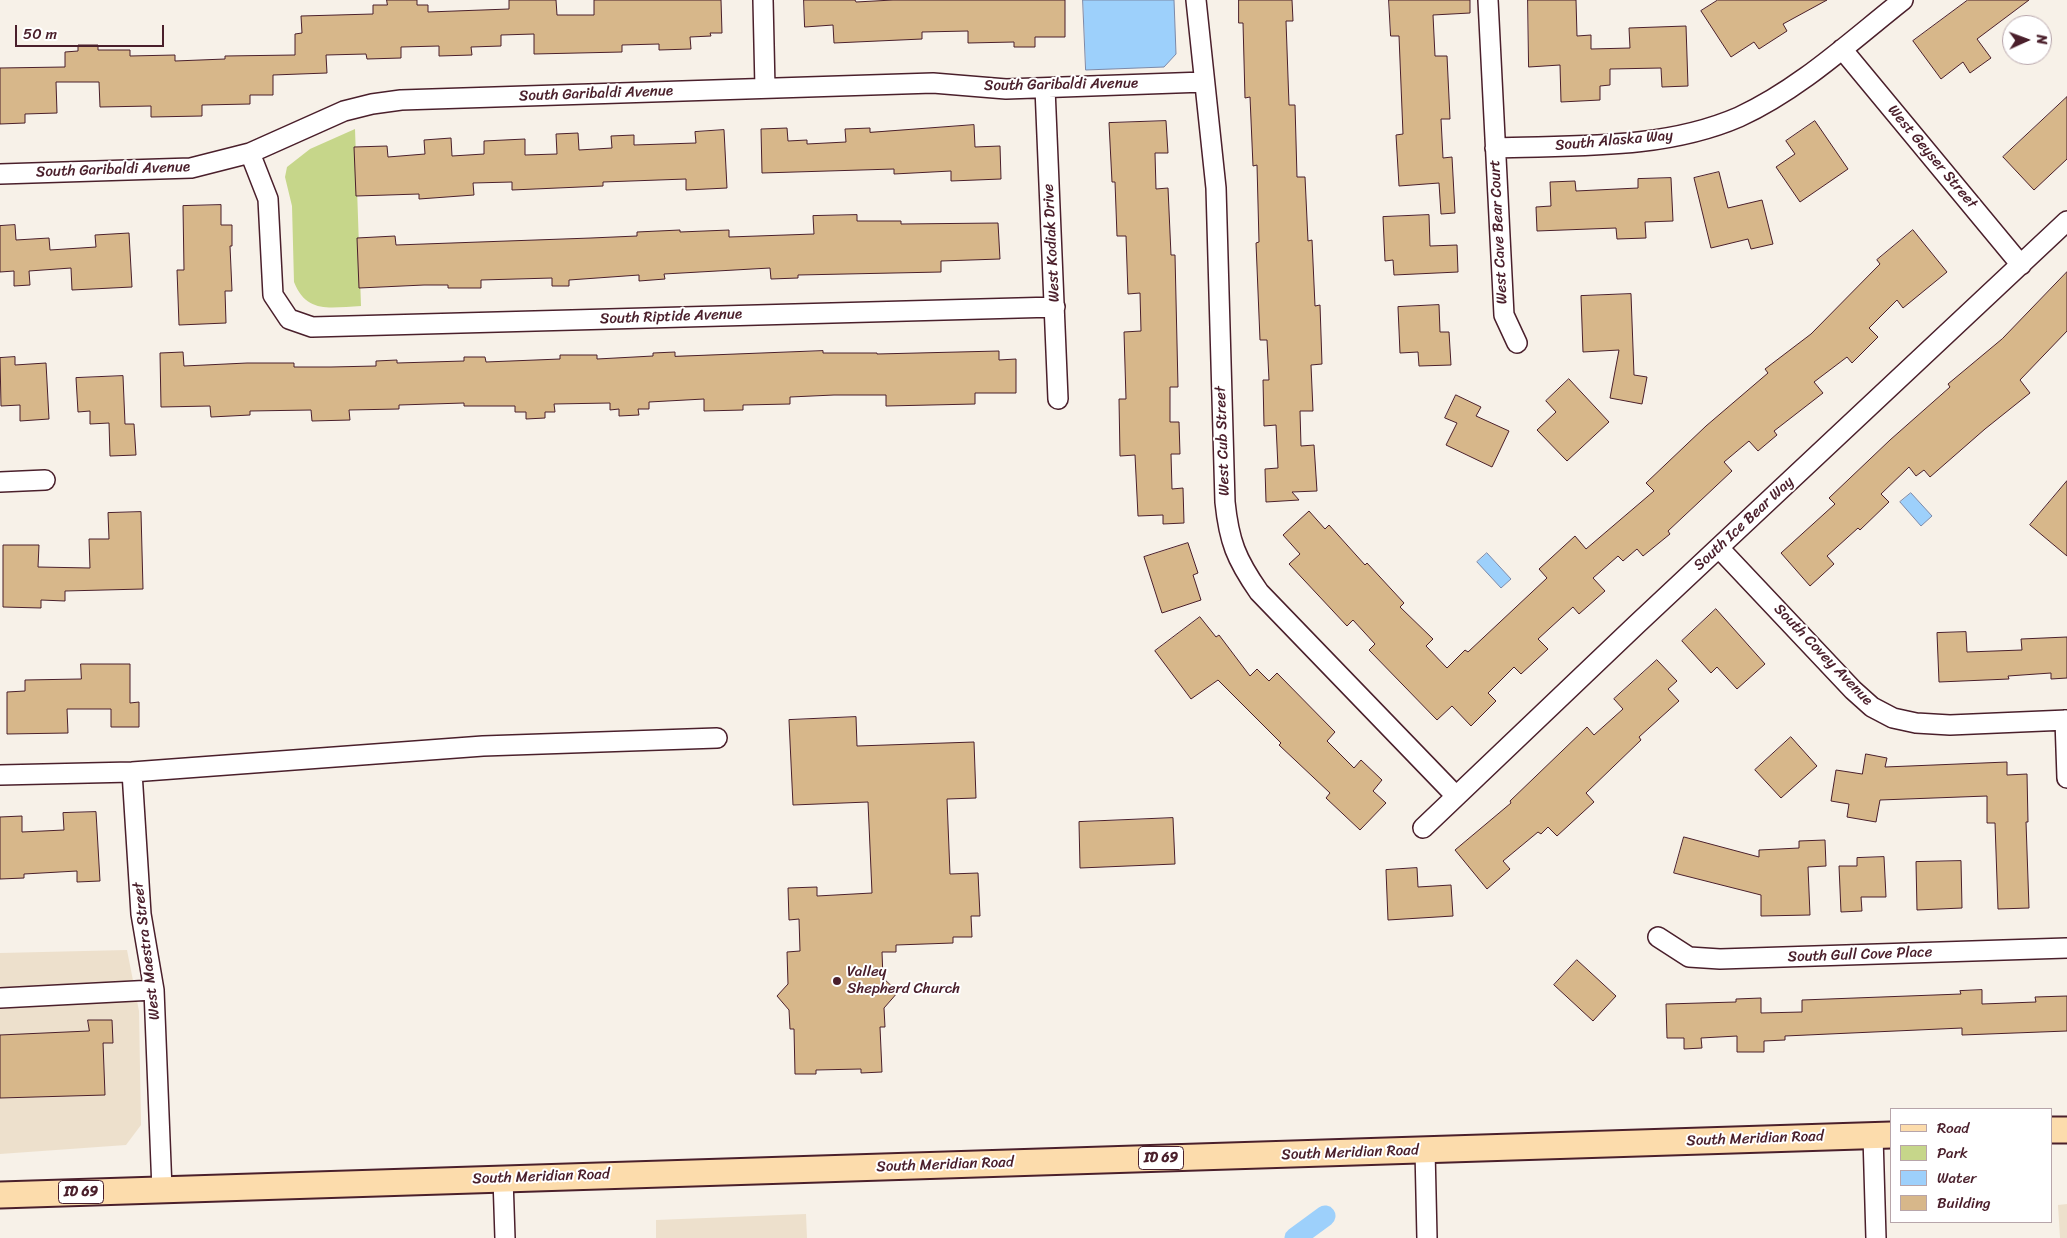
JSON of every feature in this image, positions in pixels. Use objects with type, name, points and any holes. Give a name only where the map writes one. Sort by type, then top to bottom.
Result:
[{"type":"main road","points":[[2052,1130],[2067,1130]]},
{"type":"main road","name":"South Meridian Road","points":[[0,1195],[1882,1135]]},
{"type":"street","points":[[763,0],[765,88]]},
{"type":"street","name":"West Cub Street","points":[[1196,0],[1216,188],[1224,502],[1228,532],[1242,568],[1258,592],[1455,795]]},
{"type":"street","name":"West Cave Bear Court","points":[[1488,0],[1504,316],[1517,343]]},
{"type":"street","name":"South Alaska Way","points":[[1495,148],[1629,143],[1655,140],[1710,128],[1739,116],[1783,93],[1903,0]]},
{"type":"street","name":"West Geyser Street","points":[[1842,49],[2021,265]]},
{"type":"street","name":"South Garibaldi Avenue","points":[[0,174],[191,168],[250,153],[344,110],[401,100],[933,82],[1006,89],[1204,82]]},
{"type":"street","name":"West Kodiak Drive","points":[[1045,88],[1058,399]]},
{"type":"street","name":"South Riptide Avenue","points":[[250,153],[268,199],[273,294],[289,319],[312,327],[1055,307]]},
{"type":"street","name":"South Ice Bear Way","points":[[1423,828],[1455,795],[2067,221]]},
{"type":"street","points":[[0,482],[45,480]]},
{"type":"street","name":"South Covey Avenue","points":[[1719,548],[1853,690],[1872,707],[1893,718],[1916,723],[1950,725],[2066,720]]},
{"type":"street","points":[[2066,720],[2067,778]]},
{"type":"street","points":[[0,775],[132,772],[483,746],[717,738]]},
{"type":"street","name":"West Maestra Street","points":[[132,772],[141,914],[154,990],[162,1190]]},
{"type":"street","name":"South Gull Cove Place","points":[[1658,937],[1689,957],[1720,960],[2067,948]]},
{"type":"street","points":[[0,998],[154,990]]},
{"type":"street","points":[[1876,1238],[1882,1135]]},
{"type":"street","points":[[1425,1150],[1426,1238]]},
{"type":"street","points":[[503,1178],[505,1238]]},
{"type":"shaded area","points":[[127,950],[139,1011],[141,1125],[126,1145],[0,1154],[0,953]]},
{"type":"shaded area","points":[[2067,1204],[2067,1238],[2060,1238],[2058,1205]]},
{"type":"shaded area","points":[[806,1214],[807,1238],[656,1238],[656,1220]]},
{"type":"green space","points":[[355,129],[361,306],[322,307],[306,300],[299,293],[294,282],[292,206],[285,177],[287,167],[310,149]]},
{"type":"water","points":[[1083,0],[1174,0],[1176,54],[1164,67],[1086,70]]},
{"type":"water","points":[[1911,493],[1932,516],[1921,526],[1900,502]]},
{"type":"water","points":[[1487,553],[1511,579],[1501,588],[1477,562]]},
{"type":"building","points":[[387,0],[417,0],[417,5],[428,5],[428,12],[509,9],[509,0],[556,0],[557,15],[594,15],[594,0],[721,0],[722,33],[710,33],[711,36],[690,37],[691,49],[659,50],[659,44],[622,45],[622,52],[534,54],[534,34],[501,35],[501,46],[471,47],[472,55],[439,56],[439,46],[401,47],[401,58],[367,59],[366,54],[326,55],[327,73],[273,75],[273,95],[250,95],[250,104],[202,105],[202,116],[151,117],[151,106],[100,107],[99,82],[56,82],[57,113],[25,114],[25,123],[0,124],[0,68],[65,67],[65,52],[78,51],[78,45],[98,45],[98,50],[130,50],[130,56],[175,55],[175,61],[225,59],[225,56],[295,55],[295,34],[302,33],[301,16],[373,14],[373,5],[387,5]]},
{"type":"building","points":[[804,0],[855,0],[856,2],[893,0],[1065,0],[1065,37],[1035,37],[1035,47],[1014,47],[1014,42],[968,43],[968,31],[922,32],[922,39],[834,43],[833,25],[805,27]]},
{"type":"building","points":[[1239,0],[1292,0],[1293,21],[1286,21],[1289,105],[1295,105],[1297,177],[1305,177],[1308,241],[1312,240],[1315,306],[1320,305],[1322,364],[1311,365],[1313,411],[1300,411],[1301,446],[1314,445],[1317,491],[1292,492],[1299,500],[1266,502],[1265,469],[1278,468],[1276,425],[1264,426],[1263,380],[1269,380],[1267,340],[1260,340],[1256,243],[1259,242],[1257,165],[1253,166],[1250,97],[1245,98],[1243,23],[1239,23]]},
{"type":"building","points":[[1389,0],[1470,0],[1470,13],[1433,15],[1435,56],[1447,56],[1450,119],[1441,119],[1443,158],[1452,157],[1455,213],[1441,214],[1439,183],[1399,186],[1396,135],[1403,134],[1399,36],[1391,36]]},
{"type":"building","points":[[1528,0],[1576,0],[1577,36],[1591,35],[1591,49],[1630,48],[1629,28],[1686,26],[1688,86],[1662,87],[1661,68],[1610,69],[1610,85],[1600,86],[1600,100],[1561,102],[1560,65],[1529,67]]},
{"type":"building","points":[[1718,0],[1827,0],[1783,24],[1787,31],[1759,49],[1754,42],[1731,57],[1701,11]]},
{"type":"building","points":[[1968,0],[2029,0],[2009,15],[2002,15],[2002,20],[1977,39],[1991,58],[1970,73],[1963,62],[1941,79],[1913,41]]},
{"type":"building","points":[[2067,97],[2067,159],[2034,190],[2003,157]]},
{"type":"building","points":[[1166,121],[1168,153],[1155,153],[1156,189],[1168,188],[1171,255],[1175,255],[1178,387],[1170,387],[1170,422],[1179,422],[1180,454],[1171,454],[1172,489],[1183,488],[1184,523],[1163,524],[1163,515],[1138,516],[1135,455],[1120,456],[1119,399],[1126,399],[1124,332],[1141,331],[1140,293],[1128,294],[1126,236],[1117,236],[1115,182],[1112,182],[1109,123]]},
{"type":"building","points":[[1815,121],[1848,169],[1800,202],[1776,167],[1795,154],[1786,141]]},
{"type":"building","points":[[974,125],[975,147],[1000,146],[1001,179],[951,181],[951,171],[894,174],[894,169],[762,173],[761,129],[787,128],[788,141],[807,140],[807,144],[846,142],[845,129],[870,128],[870,132]]},
{"type":"building","points":[[724,130],[727,188],[686,190],[686,179],[603,182],[603,186],[512,190],[512,182],[473,183],[474,195],[419,199],[419,194],[356,196],[354,147],[387,146],[388,157],[425,154],[424,140],[451,138],[452,156],[484,154],[484,141],[525,139],[525,155],[557,154],[556,134],[578,133],[579,150],[612,148],[611,136],[634,135],[634,145],[696,143],[695,132]]},
{"type":"building","points":[[1719,172],[1728,208],[1762,200],[1773,244],[1751,249],[1748,239],[1711,248],[1694,178]]},
{"type":"building","points":[[1671,178],[1673,221],[1645,222],[1646,238],[1617,239],[1616,228],[1537,231],[1536,207],[1551,206],[1550,182],[1575,181],[1576,191],[1638,188],[1638,179]]},
{"type":"building","points":[[221,205],[221,225],[232,225],[232,246],[230,246],[232,291],[225,291],[226,323],[179,325],[177,270],[184,270],[183,206]]},
{"type":"building","points":[[857,215],[857,221],[901,221],[901,224],[998,223],[1000,259],[941,261],[941,272],[798,275],[798,278],[771,279],[770,268],[664,274],[665,279],[639,281],[639,275],[569,280],[569,286],[552,286],[552,278],[481,280],[481,288],[448,288],[448,285],[424,285],[359,288],[357,238],[395,236],[396,245],[637,236],[637,232],[680,230],[680,232],[729,230],[729,237],[814,234],[813,216]]},
{"type":"building","points":[[1429,215],[1430,246],[1457,245],[1458,272],[1394,275],[1393,260],[1385,261],[1383,217]]},
{"type":"building","points":[[15,225],[16,240],[49,238],[50,250],[96,247],[95,235],[129,233],[132,287],[72,290],[71,268],[29,271],[30,285],[14,286],[14,271],[0,272],[0,226]]},
{"type":"building","points":[[1913,230],[1947,272],[1903,308],[1897,300],[1869,328],[1878,337],[1852,363],[1847,357],[1814,382],[1823,393],[1774,431],[1777,435],[1758,451],[1749,441],[1724,462],[1732,471],[1668,531],[1670,534],[1643,556],[1637,549],[1623,561],[1618,556],[1593,578],[1605,591],[1579,614],[1573,607],[1538,639],[1548,649],[1521,674],[1514,667],[1488,693],[1496,701],[1471,726],[1452,706],[1437,720],[1369,650],[1375,644],[1353,620],[1347,626],[1289,564],[1300,554],[1283,535],[1309,511],[1325,529],[1329,525],[1365,565],[1367,563],[1404,603],[1400,607],[1433,639],[1426,646],[1447,668],[1465,650],[1468,652],[1547,578],[1539,569],[1575,536],[1586,549],[1654,491],[1646,483],[1706,426],[1768,373],[1765,369],[1811,334],[1880,264],[1877,260]]},
{"type":"building","points":[[2067,272],[2067,331],[2020,380],[2030,393],[1930,477],[1924,470],[1916,476],[1909,467],[1881,494],[1889,502],[1860,530],[1858,528],[1827,556],[1834,564],[1810,586],[1781,553],[1835,504],[1829,498],[1890,440],[1950,387],[1948,384],[2002,339]]},
{"type":"building","points":[[1631,294],[1634,375],[1647,377],[1642,404],[1610,398],[1619,350],[1583,352],[1581,296]]},
{"type":"building","points":[[1439,305],[1440,332],[1449,332],[1451,365],[1419,366],[1418,352],[1400,353],[1398,307]]},
{"type":"building","points":[[823,351],[823,353],[877,354],[999,351],[999,360],[1016,359],[1016,393],[975,393],[975,404],[886,406],[886,395],[790,397],[790,404],[743,405],[743,410],[704,411],[704,399],[649,402],[649,409],[638,409],[639,415],[619,416],[619,409],[610,410],[610,403],[554,404],[555,412],[545,412],[545,418],[526,419],[526,412],[515,412],[515,406],[464,406],[464,403],[399,405],[399,409],[349,410],[350,420],[312,421],[311,410],[250,411],[250,415],[211,417],[210,406],[161,407],[160,353],[183,352],[184,366],[294,363],[294,367],[331,367],[376,366],[376,361],[397,360],[397,363],[464,361],[464,357],[485,357],[486,362],[560,359],[560,355],[597,355],[597,359],[653,356],[653,353],[675,352],[675,356]]},
{"type":"building","points":[[15,357],[15,365],[46,363],[49,419],[20,421],[20,405],[1,406],[0,358]]},
{"type":"building","points":[[123,376],[125,424],[134,424],[136,455],[110,456],[109,423],[90,424],[90,411],[78,412],[76,378]]},
{"type":"building","points":[[1569,379],[1609,422],[1567,461],[1537,430],[1556,412],[1546,401]]},
{"type":"building","points":[[1456,395],[1481,407],[1476,416],[1509,431],[1492,467],[1446,445],[1457,423],[1445,418]]},
{"type":"building","points":[[2067,481],[2067,556],[2030,525]]},
{"type":"building","points":[[141,512],[143,589],[65,591],[65,601],[41,600],[41,608],[3,607],[3,545],[39,545],[38,567],[90,568],[89,539],[109,539],[108,513]]},
{"type":"building","points":[[1188,543],[1198,573],[1193,575],[1201,600],[1162,613],[1144,557]]},
{"type":"building","points":[[1716,609],[1765,664],[1737,689],[1717,667],[1711,673],[1682,641]]},
{"type":"building","points":[[1200,617],[1216,637],[1219,635],[1250,676],[1257,669],[1269,681],[1277,673],[1335,732],[1327,741],[1354,768],[1361,760],[1382,780],[1373,791],[1386,803],[1360,830],[1326,798],[1330,793],[1279,745],[1281,743],[1218,680],[1191,699],[1155,651]]},
{"type":"building","points":[[1966,632],[1967,652],[2022,650],[2021,639],[2067,637],[2067,678],[2051,679],[2051,673],[2008,676],[2009,679],[1939,682],[1937,633]]},
{"type":"building","points":[[1657,660],[1677,681],[1668,689],[1679,701],[1639,737],[1641,740],[1586,793],[1594,802],[1557,836],[1548,827],[1541,834],[1538,832],[1503,861],[1510,869],[1487,889],[1455,850],[1511,803],[1510,801],[1587,727],[1594,735],[1623,709],[1614,699]]},
{"type":"building","points":[[81,664],[130,664],[130,703],[139,702],[139,727],[111,727],[111,709],[67,709],[68,733],[7,734],[7,692],[25,691],[25,680],[81,679]]},
{"type":"building","points":[[856,717],[857,746],[974,742],[976,798],[947,799],[950,874],[978,873],[980,916],[971,916],[972,937],[953,937],[953,943],[896,945],[896,952],[882,952],[883,978],[898,992],[884,1008],[885,1027],[880,1027],[882,1072],[861,1073],[861,1069],[816,1070],[816,1074],[795,1074],[794,1029],[790,1029],[789,1010],[777,996],[788,984],[787,952],[800,951],[799,919],[789,920],[788,888],[817,887],[817,896],[872,893],[868,802],[793,805],[789,720]]},
{"type":"building","points":[[1791,737],[1817,766],[1781,798],[1755,770]]},
{"type":"building","points":[[1866,754],[1887,758],[1885,767],[2007,762],[2007,775],[2027,774],[2028,822],[2026,822],[2029,908],[1998,909],[1995,823],[1987,823],[1987,796],[1880,800],[1876,822],[1847,817],[1849,804],[1831,801],[1836,770],[1862,774]]},
{"type":"building","points":[[96,812],[100,881],[77,882],[77,871],[24,874],[24,878],[0,879],[0,817],[22,816],[22,832],[64,830],[63,813]]},
{"type":"building","points":[[1173,818],[1175,864],[1080,868],[1079,822]]},
{"type":"building","points":[[1684,837],[1759,857],[1759,850],[1799,848],[1799,841],[1825,840],[1826,866],[1808,867],[1810,915],[1761,916],[1761,895],[1674,873]]},
{"type":"building","points":[[1884,857],[1886,897],[1861,897],[1862,911],[1841,912],[1839,866],[1857,866],[1857,858]]},
{"type":"building","points":[[1961,861],[1962,908],[1917,910],[1916,862]]},
{"type":"building","points":[[1417,868],[1418,887],[1451,885],[1453,916],[1388,920],[1386,870]]},
{"type":"building","points":[[1577,960],[1616,996],[1593,1021],[1554,985]]},
{"type":"building","points":[[1982,990],[1982,1004],[2036,1002],[2035,997],[2067,996],[2067,1031],[1962,1035],[1962,1028],[1785,1036],[1785,1040],[1764,1041],[1764,1052],[1737,1052],[1737,1036],[1701,1038],[1702,1048],[1684,1049],[1684,1038],[1667,1038],[1666,1004],[1736,1002],[1736,999],[1761,998],[1761,1013],[1802,1012],[1802,1000],[1961,994],[1960,991]]},
{"type":"building","points":[[88,1020],[112,1020],[113,1043],[103,1043],[105,1095],[0,1098],[0,1035],[89,1031]]},
{"type":"waterway","points":[[1295,1238],[1325,1216]]},
{"type":"place","name":"Valley Shepherd Church","points":[[837,981]]}]
